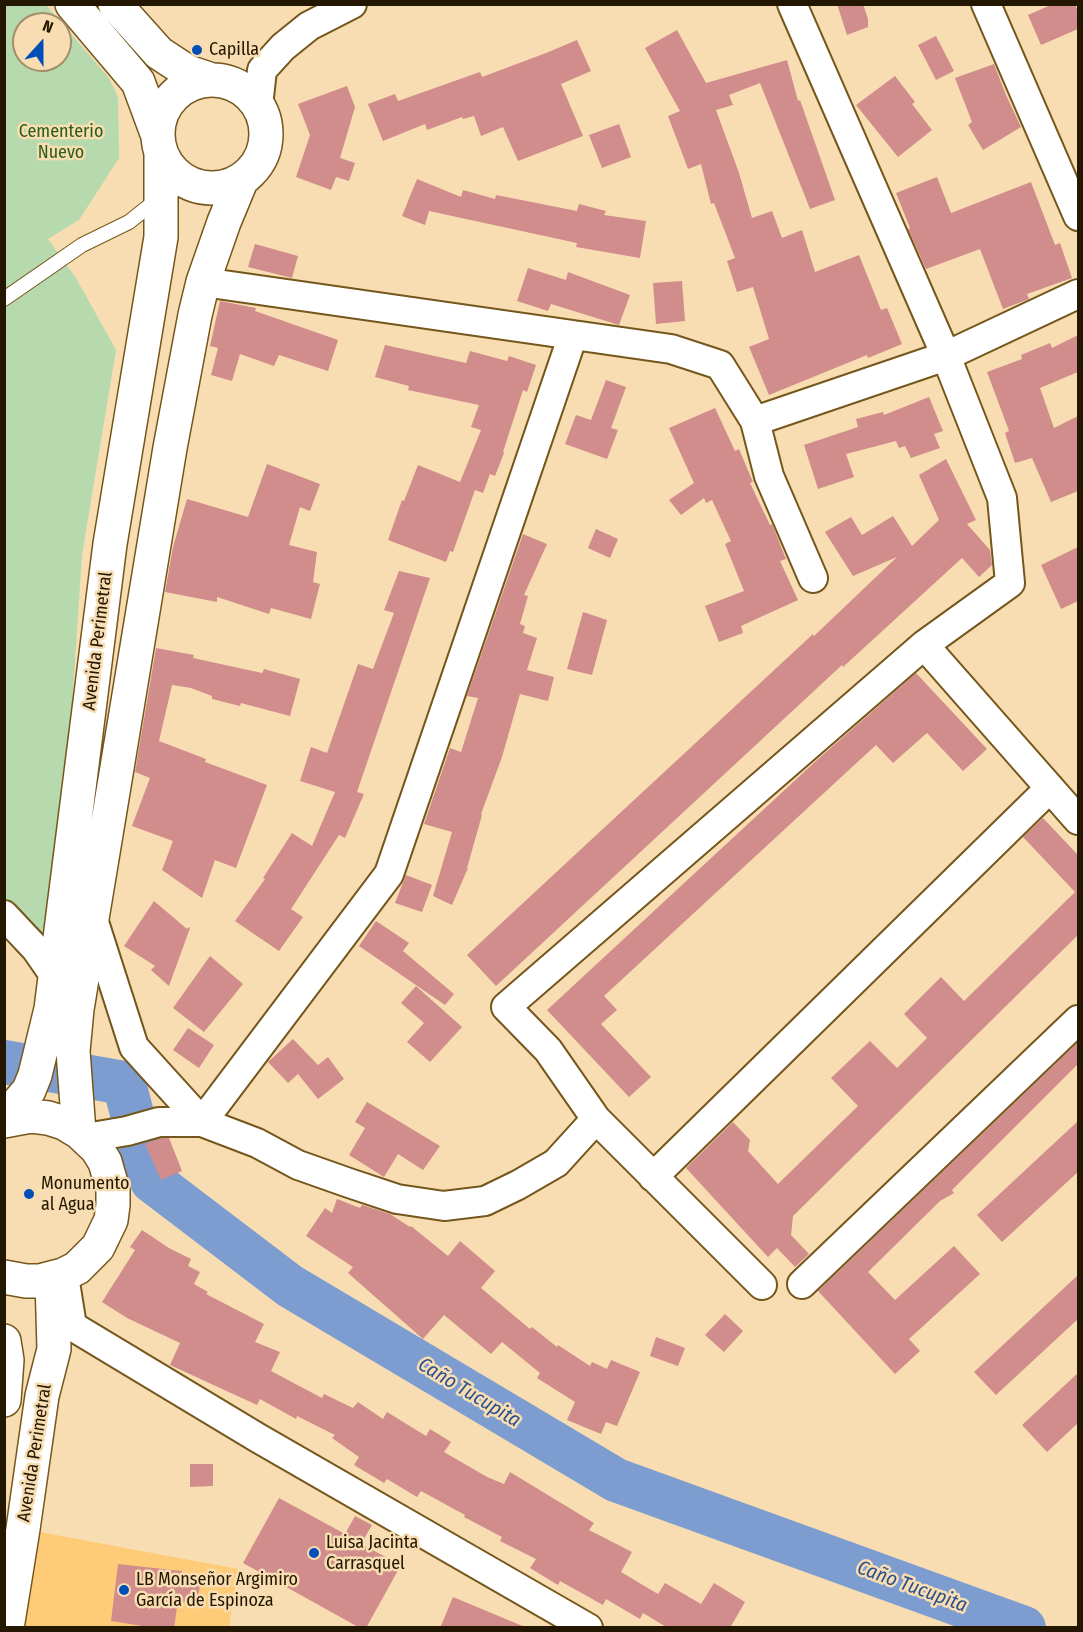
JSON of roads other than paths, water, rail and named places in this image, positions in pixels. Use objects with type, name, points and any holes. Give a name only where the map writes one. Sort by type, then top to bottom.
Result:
[{"type":"street","name":"Avenida Perimetral","points":[[72,4],[138,82],[160,145],[161,237],[110,544],[51,1009],[58,1045],[76,1090],[83,1135]]},
{"type":"street","points":[[115,4],[159,53],[188,72],[226,82],[244,92],[258,106],[265,125],[266,142],[260,161],[242,181],[225,187],[207,189],[189,184],[167,166],[160,145],[160,120],[165,106],[175,94],[189,84],[208,79]]},
{"type":"street","points":[[258,106],[262,70],[283,47],[309,26],[352,4]]},
{"type":"street","points":[[762,1285],[596,1119],[548,1050],[506,1007],[924,645],[1010,583],[1002,498],[946,356],[792,4]]},
{"type":"street","points":[[986,4],[1078,216]]},
{"type":"street","name":"Avenida Perimetral","points":[[4,1115],[12,1110],[29,1090],[35,1075],[58,1045],[76,1009],[170,448],[195,315],[203,282],[224,222],[242,181]]},
{"type":"street","points":[[203,282],[671,349],[720,365],[755,421],[769,476],[813,578]]},
{"type":"street","points":[[755,421],[946,356],[1078,294]]},
{"type":"street","points":[[202,1122],[389,874],[573,335]]},
{"type":"street","points":[[924,645],[1078,820]]},
{"type":"street","points":[[653,1177],[1050,788]]},
{"type":"street","points":[[4,915],[36,950],[54,975]]},
{"type":"street","points":[[92,916],[134,1047],[202,1122]]},
{"type":"street","points":[[802,1284],[1078,1020]]},
{"type":"street","points":[[4,1121],[31,1116],[48,1118],[64,1123],[83,1135],[97,1149],[110,1176],[113,1190],[111,1220],[98,1247],[88,1258],[58,1277],[26,1281],[4,1277]]},
{"type":"street","points":[[83,1135],[127,1131],[159,1122],[202,1122],[257,1143],[298,1165],[397,1199],[444,1206],[485,1201],[518,1185],[556,1163],[596,1119]]},
{"type":"street","name":"Avenida Perimetral","points":[[7,1628],[24,1529],[42,1396],[54,1349],[58,1277]]},
{"type":"street","points":[[58,1277],[72,1326],[258,1438],[588,1628]]},
{"type":"street","points":[[4,1341],[7,1360],[4,1400]]},
{"type":"lane","points":[[4,299],[82,245],[129,222],[160,197]]},
{"type":"waterway","name":"Caño Tucupita","points":[[4,1062],[124,1083],[152,1181],[290,1286],[616,1480],[1024,1628]]},
{"type":"place","name":"Capilla","points":[[197,50]]},
{"type":"place","name":"Monumento al Agua","points":[[29,1194]]},
{"type":"place","name":"Luisa Jacinta Carrasquel","points":[[314,1553]]},
{"type":"place","name":"LB Monseñor Argimiro García de Espinoza","points":[[124,1590]]},
{"type":"park label","name":"Cementerio Nuevo","points":[[61,142]]}]
